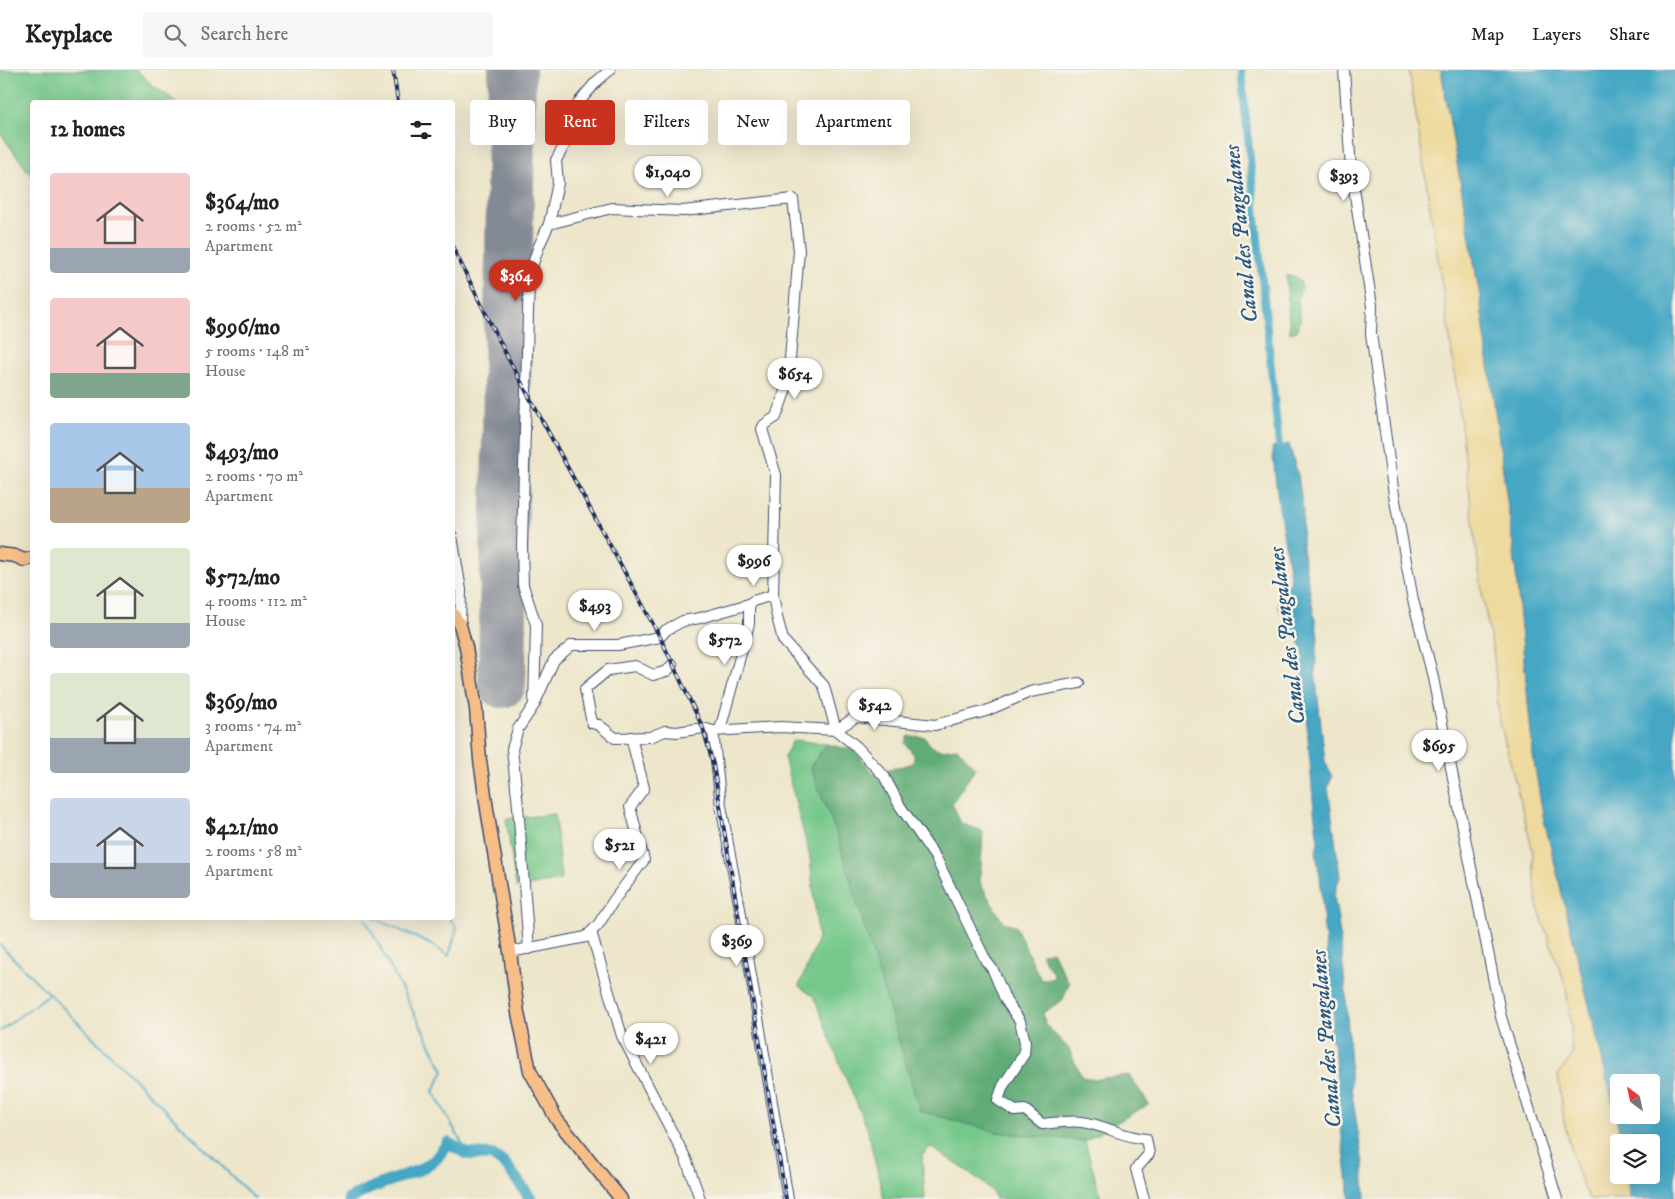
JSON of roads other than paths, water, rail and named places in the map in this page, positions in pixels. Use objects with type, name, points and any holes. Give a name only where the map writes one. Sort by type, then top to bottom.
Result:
[{"type":"main road","points":[[0,554],[15,556],[24,560],[30,558]]},
{"type":"main road","points":[[455,618],[460,625],[466,647],[476,709],[480,760],[518,1012],[530,1071],[557,1120],[621,1199]]},
{"type":"street","points":[[534,705],[536,625],[522,577],[529,275],[538,246],[549,224],[558,183],[556,160],[564,146],[574,114],[580,102],[596,82],[610,70]]},
{"type":"street","points":[[1344,70],[1351,169],[1372,306],[1371,334],[1394,495],[1413,600],[1432,673],[1501,1017],[1557,1199]]},
{"type":"street","points":[[549,224],[612,208],[683,211],[793,199],[799,251],[788,383],[776,417],[764,425],[762,430],[776,475],[773,596],[783,640],[824,686],[836,730],[857,747],[884,776],[900,806],[936,858],[986,961],[993,970],[1006,1002],[1020,1021],[1025,1042],[1024,1054],[1003,1086],[998,1100],[1015,1111],[1025,1110],[1042,1124],[1080,1121],[1124,1136],[1146,1138],[1149,1154],[1136,1169],[1144,1199]]},
{"type":"street","points":[[455,554],[461,590],[460,625]]},
{"type":"street","points":[[528,949],[512,749],[518,729],[534,705],[554,660],[572,645],[618,645],[660,637],[666,630],[683,621],[700,618],[749,604],[753,600],[773,596]]},
{"type":"street","points":[[749,604],[749,624],[717,731],[721,806],[788,1199]]},
{"type":"street","points":[[672,664],[667,671],[653,675],[635,666],[608,670],[585,689],[592,723],[599,725],[615,738],[650,736],[665,730],[677,732],[703,728],[717,731],[780,727],[836,730],[856,717],[935,725],[986,711],[1030,692],[1079,683]]},
{"type":"street","points":[[510,952],[586,937],[598,926],[614,900],[644,860],[630,807],[644,788],[631,737]]},
{"type":"street","points":[[591,932],[622,1036],[686,1159],[700,1199]]},
{"type":"water","points":[[1441,70],[1675,70],[1675,1199],[1630,1199],[1628,1184],[1660,1184],[1660,1134],[1620,1134],[1618,1124],[1660,1124],[1660,1074],[1610,1074],[1610,1092],[1543,815],[1533,755],[1514,552],[1479,291]]},
{"type":"water","points":[[1289,444],[1298,475],[1303,510],[1302,549],[1318,636],[1315,671],[1325,761],[1332,777],[1328,787],[1340,876],[1334,896],[1346,993],[1351,1087],[1363,1164],[1365,1199],[1350,1199],[1340,1121],[1334,1043],[1328,1034],[1334,1018],[1316,853],[1318,841],[1302,664],[1303,654],[1294,630],[1291,614],[1289,611],[1280,612],[1278,602],[1280,595],[1291,582],[1272,448]]},
{"type":"waterway","name":"Canal des Pangalanes","points":[[1241,70],[1280,456]]},
{"type":"waterway","points":[[366,920],[444,1071],[433,1091],[468,1154]]},
{"type":"waterway","points":[[378,920],[432,945],[449,956],[457,928],[451,920]]},
{"type":"waterway","points":[[0,945],[255,1199]]},
{"type":"waterway","points":[[0,1031],[48,995]]},
{"type":"waterway","points":[[349,1199],[368,1189],[419,1170],[435,1160],[448,1143],[468,1154],[492,1155],[506,1165],[531,1199]]},
{"type":"railway","points":[[393,70],[398,100]]},
{"type":"railway","points":[[455,252],[508,358],[660,637],[703,728],[713,764],[786,1199]]}]
